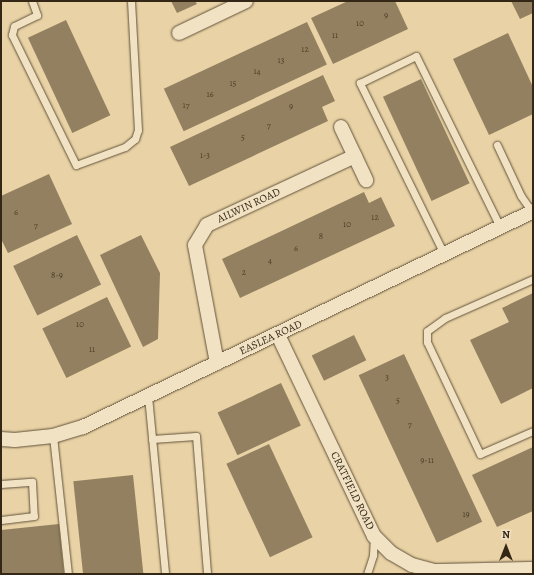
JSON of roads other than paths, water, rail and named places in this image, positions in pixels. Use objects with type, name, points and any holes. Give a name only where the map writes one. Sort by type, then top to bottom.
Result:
[{"type":"street","points":[[179,33],[246,1]]},
{"type":"street","points":[[341,127],[366,180]]},
{"type":"street","name":"AILWIN ROAD","points":[[217,363],[196,245],[207,225],[355,156]]},
{"type":"street","name":"EASLEA ROAD","points":[[1,438],[15,440],[53,436],[83,427],[533,212]]},
{"type":"street","name":"CRATFIELD ROAD","points":[[278,335],[374,536],[391,553],[412,565],[435,571],[518,572],[533,569]]},
{"type":"lane","points":[[32,1],[37,15],[14,26],[12,35],[76,165],[125,147],[135,139],[138,130],[131,1]]},
{"type":"lane","points":[[444,254],[360,83],[416,56],[500,227]]},
{"type":"lane","points":[[497,145],[521,196],[533,212]]},
{"type":"lane","points":[[533,279],[445,318],[427,331],[427,342],[480,454],[533,431]]},
{"type":"lane","points":[[148,396],[165,574]]},
{"type":"lane","points":[[53,436],[68,574]]},
{"type":"lane","points":[[152,439],[196,436],[207,574]]},
{"type":"lane","points":[[1,484],[32,482],[34,516],[1,520]]},
{"type":"lane","points":[[367,574],[373,555],[374,536]]}]
